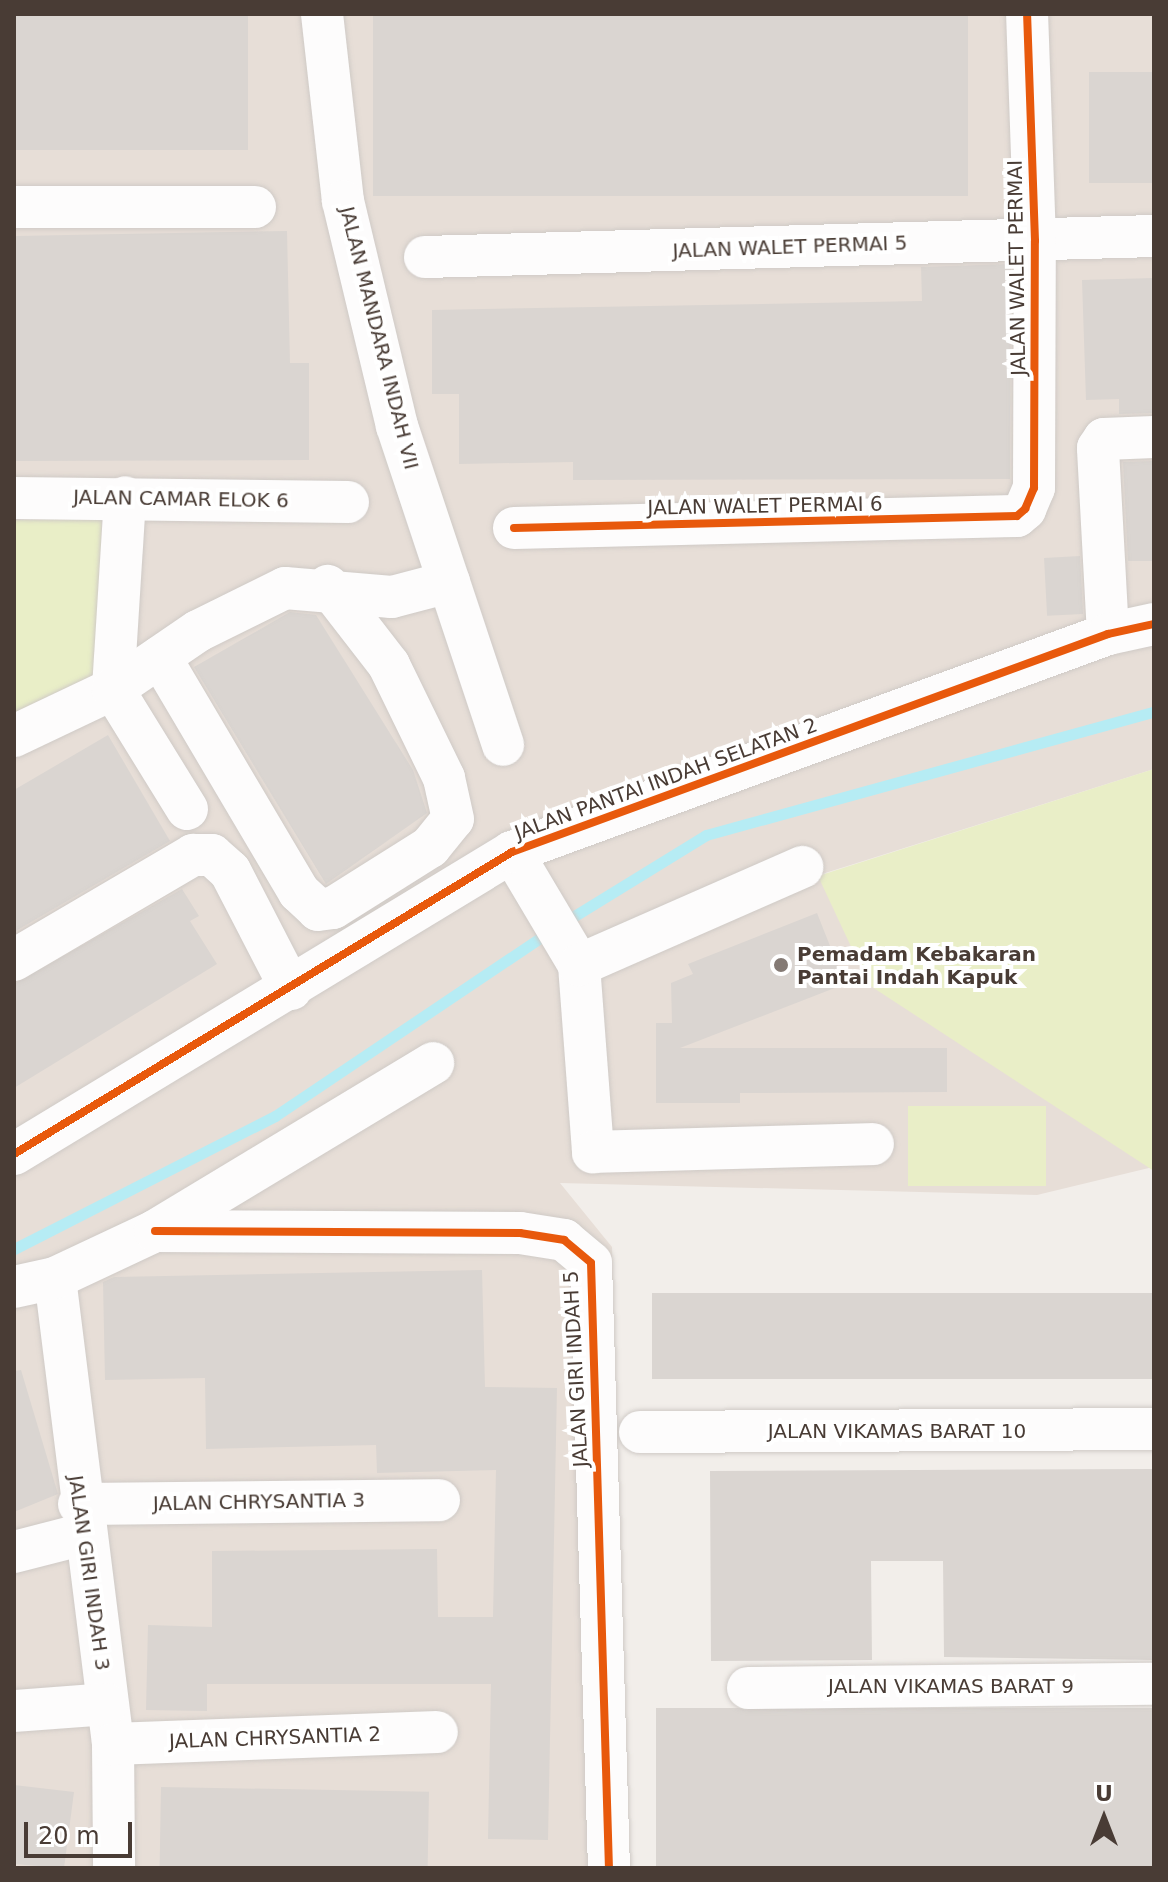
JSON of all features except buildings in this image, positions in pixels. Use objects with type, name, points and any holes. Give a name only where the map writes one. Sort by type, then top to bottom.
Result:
[{"type":"street","name":"JALAN MANDARA INDAH VII","points":[[322,14],[343,201],[397,426],[503,745]]},
{"type":"street","name":"JALAN WALET PERMAI","points":[[1017,516],[1034,488],[1035,241],[1027,14]]},
{"type":"street","points":[[14,207],[255,207]]},
{"type":"street","name":"JALAN WALET PERMAI 5","points":[[425,257],[1154,236]]},
{"type":"street","points":[[1108,634],[1098,448],[1104,439],[1154,437]]},
{"type":"street","points":[[125,497],[113,689],[187,809]]},
{"type":"street","name":"JALAN CAMAR ELOK 6","points":[[14,498],[348,502]]},
{"type":"street","name":"JALAN WALET PERMAI 6","points":[[514,528],[1017,516]]},
{"type":"street","points":[[14,736],[113,689],[160,657],[285,588],[328,586],[392,597],[449,582]]},
{"type":"street","points":[[160,657],[299,892],[318,910],[333,908],[430,847],[453,819],[444,778],[389,665],[328,586]]},
{"type":"street","name":"JALAN PANTAI INDAH SELATAN 2","points":[[14,1154],[291,989],[512,852],[1108,634],[1154,624]]},
{"type":"street","points":[[512,852],[574,957],[593,1152],[873,1144]]},
{"type":"street","points":[[14,960],[193,855],[212,855],[230,871],[291,989]]},
{"type":"street","points":[[574,957],[802,867]]},
{"type":"street","name":"JALAN GIRI INDAH 5","points":[[14,1287],[55,1278],[155,1231],[433,1063]]},
{"type":"street","name":"JALAN GIRI INDAH 5","points":[[155,1231],[520,1233],[564,1240],[591,1263],[609,1868]]},
{"type":"street","name":"JALAN GIRI INDAH 3","points":[[55,1278],[81,1519],[110,1724],[114,1868]]},
{"type":"street","name":"JALAN VIKAMAS BARAT 10","points":[[640,1432],[1154,1429]]},
{"type":"street","name":"JALAN CHRYSANTIA 3","points":[[14,1552],[81,1519],[439,1500]]},
{"type":"street","name":"JALAN VIKAMAS BARAT 9","points":[[748,1688],[1154,1684]]},
{"type":"street","name":"JALAN CHRYSANTIA 2","points":[[14,1711],[110,1724],[437,1732]]},
{"type":"shaded area","points":[[14,14],[1154,14],[1154,769],[819,875],[1153,1167],[1037,1195],[560,1183],[612,1247],[624,1868],[14,1868]]},
{"type":"green space","points":[[102,518],[95,685],[14,718],[14,520]]},
{"type":"green space","points":[[1154,769],[1154,1171],[869,985],[818,876]]},
{"type":"green space","points":[[908,1106],[1046,1106],[1046,1186],[908,1186]]},
{"type":"waterway","points":[[563,923],[706,835],[1154,712]]},
{"type":"waterway","points":[[14,1249],[275,1116],[549,932]]},
{"type":"cycle path","points":[[514,528],[1017,516],[1025,509],[1034,488],[1035,241],[1027,14]]},
{"type":"cycle path","points":[[14,1154],[512,852],[1108,634],[1154,624]]},
{"type":"cycle path","points":[[155,1231],[520,1233],[564,1240],[591,1263],[609,1868]]},
{"type":"place","name":"Pemadam Kebakaran Pantai Indah Kapuk","points":[[781,965]]}]
